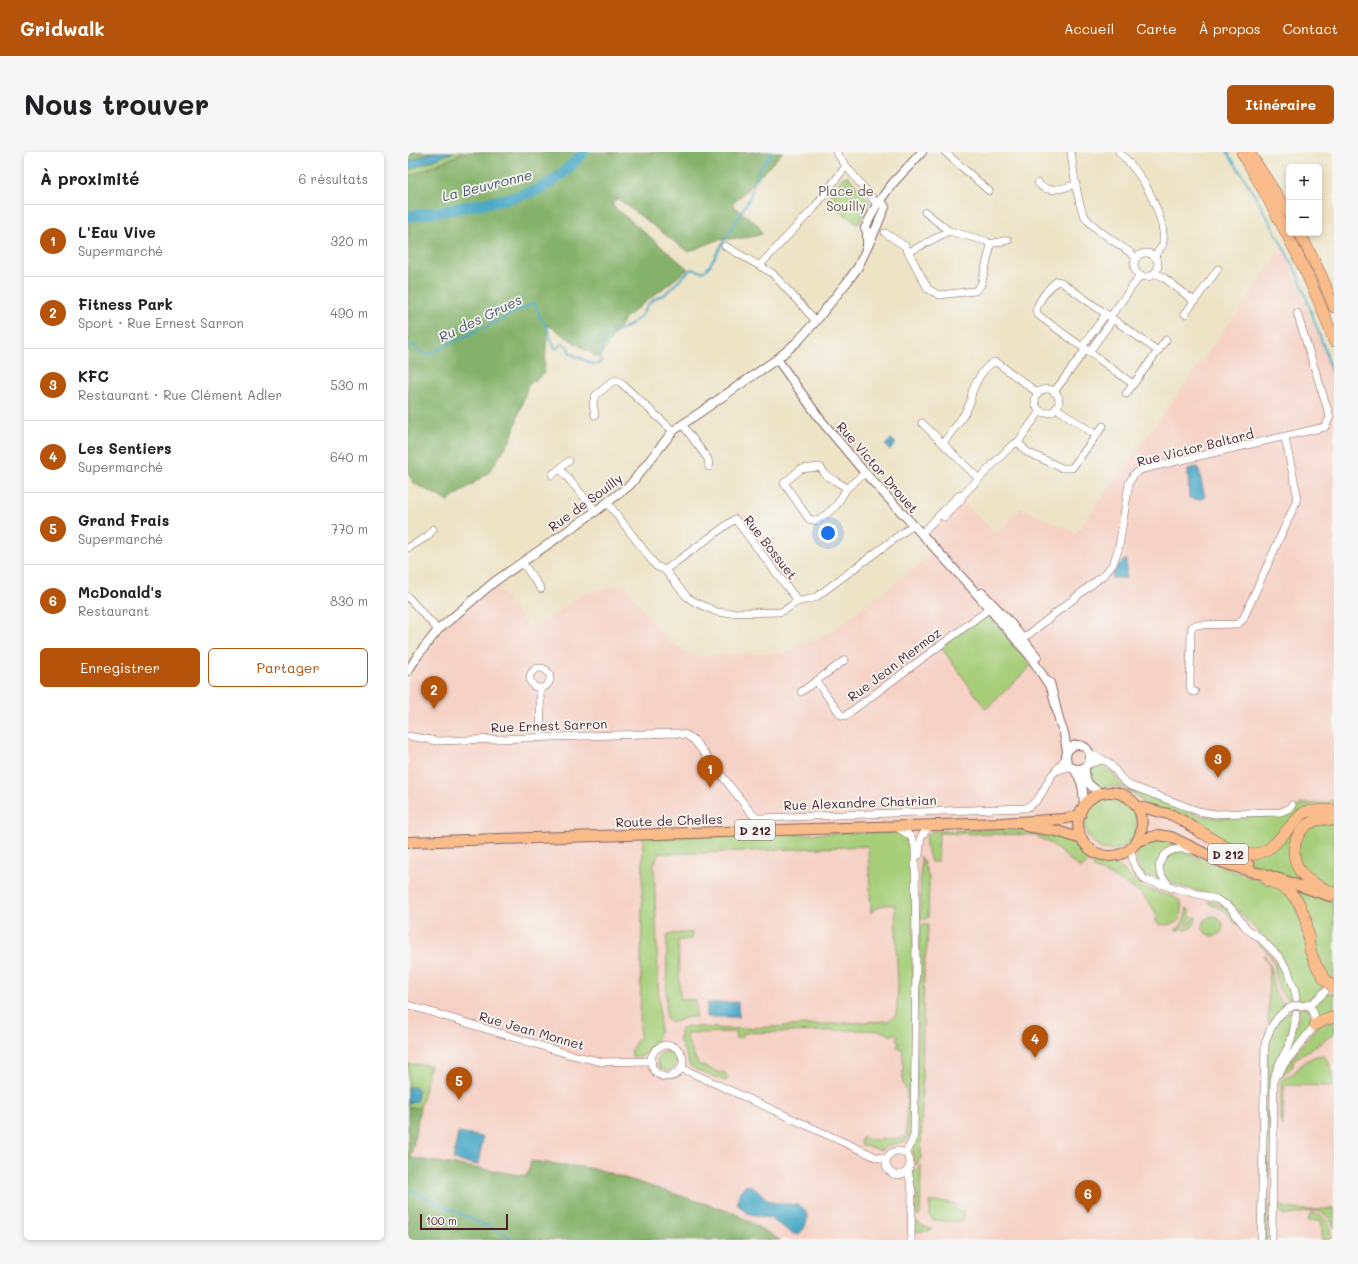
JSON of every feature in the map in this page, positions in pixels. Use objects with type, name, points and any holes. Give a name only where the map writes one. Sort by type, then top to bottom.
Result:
[{"type":"highway","points":[[1242,152],[1292,242],[1334,341]]},
{"type":"highway","points":[[1249,152],[1286,209]]},
{"type":"highway","points":[[1302,236],[1321,275],[1334,307]]},
{"type":"highway","points":[[1195,828],[1236,852],[1247,855],[1257,854],[1269,849],[1303,813],[1309,811],[1334,810]]},
{"type":"highway","points":[[1334,820],[1326,818],[1315,820],[1305,825],[1298,836],[1295,849],[1296,863],[1304,876],[1314,884],[1334,893]]},
{"type":"highway","points":[[1264,874],[1268,880],[1288,890],[1299,903],[1306,920],[1310,950],[1316,964],[1334,988]]},
{"type":"highway","points":[[1315,1025],[1324,1019],[1331,1017],[1334,1018]]},
{"type":"main road","points":[[1113,791],[1121,793],[1132,800],[1138,806],[1143,821],[1142,831],[1135,844],[1117,855],[1106,856],[1094,852],[1085,844],[1078,827],[1080,815],[1084,805],[1100,793],[1113,791]]},
{"type":"main road","name":"D 212","points":[[1138,806],[1172,815],[1195,828],[1226,853],[1258,869],[1264,874]]},
{"type":"main road","name":"Route de Chelles","points":[[408,842],[931,824],[1002,823],[1063,819],[1080,815]]},
{"type":"main road","name":"Route de Chelles","points":[[1002,823],[1057,831],[1082,839]]},
{"type":"main road","name":"D 212","points":[[1135,844],[1158,835],[1164,835],[1180,840],[1201,852],[1224,862],[1334,898]]},
{"type":"street","points":[[836,152],[846,166],[880,205]]},
{"type":"street","name":"Rue de Souilly","points":[[408,671],[418,655],[438,630],[494,582],[596,511],[630,484],[673,431],[777,359],[798,340],[816,321],[858,267],[877,232],[880,205],[892,184],[922,152]]},
{"type":"street","points":[[945,152],[989,191]]},
{"type":"street","points":[[1070,152],[1083,215],[1090,223],[1136,258]]},
{"type":"street","points":[[1119,152],[1142,179],[1152,197],[1159,217],[1163,235],[1162,244],[1154,256]]},
{"type":"street","points":[[760,265],[814,208],[846,166]]},
{"type":"street","points":[[1038,183],[1041,188],[1047,190],[1076,184]]},
{"type":"street","points":[[925,212],[948,231],[986,241],[990,244],[1008,240]]},
{"type":"street","points":[[909,252],[948,231]]},
{"type":"street","points":[[877,232],[904,246],[909,252],[928,289],[939,296],[975,291],[981,286],[990,244]]},
{"type":"street","points":[[725,246],[772,273],[816,321]]},
{"type":"street","points":[[1155,274],[1158,262],[1151,253],[1142,253],[1136,258],[1134,266],[1140,276],[1148,277],[1155,274],[1164,277],[1194,301]]},
{"type":"street","points":[[1185,314],[1218,269]]},
{"type":"street","points":[[1054,392],[1140,276]]},
{"type":"street","points":[[1134,384],[1038,315],[1036,310],[1037,305],[1053,284],[1057,281],[1061,282],[1158,351]]},
{"type":"street","name":"Rue Victor Baltard","points":[[1021,640],[1105,574],[1113,564],[1119,547],[1129,483],[1134,474],[1143,469],[1285,438],[1325,427],[1330,417],[1297,313]]},
{"type":"street","points":[[1126,394],[1166,340]]},
{"type":"street","name":"Rue Victor Drouet","points":[[777,359],[820,419],[865,473],[969,585],[992,607],[1021,640],[1051,688],[1060,724],[1064,733],[1069,761],[1080,777],[1084,805]]},
{"type":"street","points":[[943,443],[970,405],[972,392],[976,382],[989,365],[994,362],[999,364],[1038,393]]},
{"type":"street","points":[[595,415],[593,404],[596,396],[616,380],[673,431]]},
{"type":"street","points":[[1044,389],[1054,392],[1057,394],[1059,402],[1056,408],[1051,413],[1044,413],[1040,411],[1035,403],[1038,393],[1044,389]]},
{"type":"street","points":[[1056,408],[1096,436]]},
{"type":"street","points":[[923,536],[961,500],[963,495],[1011,446],[1018,442],[1040,411]]},
{"type":"street","points":[[922,423],[979,479]]},
{"type":"street","points":[[682,424],[708,459],[708,467]]},
{"type":"street","points":[[1018,442],[1027,452],[1062,468],[1072,468],[1104,426]]},
{"type":"street","points":[[1195,692],[1191,691],[1190,686],[1192,627],[1196,625],[1238,624],[1243,619],[1296,502],[1297,494],[1285,438]]},
{"type":"street","points":[[552,476],[569,461]]},
{"type":"street","points":[[847,488],[826,475],[820,467],[801,469],[784,483],[809,519],[818,521],[836,506],[847,488],[865,473]]},
{"type":"street","points":[[560,469],[596,511]]},
{"type":"street","points":[[607,502],[656,566],[666,570],[686,596],[693,601],[718,612],[725,613],[780,612],[786,610],[798,601],[809,600],[816,597],[913,525]]},
{"type":"street","name":"Rue Bossuet","points":[[666,570],[735,519],[798,601]]},
{"type":"street","points":[[408,548],[428,536],[433,530]]},
{"type":"street","points":[[522,562],[541,589]]},
{"type":"street","points":[[408,597],[438,630]]},
{"type":"street","name":"Rue Jean Mermoz","points":[[816,681],[841,715],[845,716],[992,607]]},
{"type":"street","points":[[801,692],[845,660]]},
{"type":"street","points":[[540,689],[541,738]]},
{"type":"street","name":"Rue Ernest Sarron","points":[[410,735],[437,741],[675,733],[686,735]]},
{"type":"street","name":"Rue Victor Drouet","points":[[1064,733],[1076,745],[1084,746],[1089,753]]},
{"type":"street","name":"Rue Alexandre Chatrian","points":[[686,735],[694,740],[756,818],[1026,808],[1033,805],[1040,798],[1051,777],[1069,761]]},
{"type":"street","points":[[1076,745],[1072,746],[1069,761],[1078,770],[1103,760]]},
{"type":"street","points":[[1089,753],[1108,762],[1129,785],[1198,811],[1215,814],[1281,812],[1288,809],[1292,805]]},
{"type":"street","points":[[1089,753],[1090,758],[1085,776],[1087,783],[1100,793]]},
{"type":"street","points":[[916,963],[921,838],[931,824]]},
{"type":"street","points":[[893,826],[908,834],[914,842],[916,963],[914,1135],[905,1153]]},
{"type":"street","points":[[1135,844],[1133,862],[1142,877],[1150,882],[1216,899],[1230,907],[1247,929],[1260,938],[1279,957],[1288,971],[1296,998]]},
{"type":"street","points":[[1172,888],[1160,870],[1160,861],[1163,857],[1172,850],[1177,849],[1201,852]]},
{"type":"street","points":[[1260,1240],[1265,1044],[1267,1034],[1275,1020],[1285,1011],[1295,1005],[1308,1005],[1316,999],[1329,980]]},
{"type":"street","name":"Rue Jean Monnet","points":[[408,1005],[595,1061],[652,1061]]},
{"type":"street","points":[[1274,1080],[1285,1063],[1315,1025],[1313,1009],[1308,1005]]},
{"type":"street","points":[[1272,1240],[1274,1080],[1276,1070],[1294,1031],[1296,1014]]},
{"type":"street","points":[[670,1045],[678,1049],[683,1058],[681,1068],[675,1074],[665,1076],[657,1073],[652,1066],[652,1061],[652,1057],[656,1050],[663,1046],[670,1045]]},
{"type":"street","points":[[681,1068],[876,1157],[886,1159]]},
{"type":"street","points":[[911,1185],[898,1176],[890,1173],[888,1170],[886,1159],[891,1153],[898,1151],[905,1153],[908,1156],[910,1163],[908,1170],[911,1185],[912,1192],[911,1240]]},
{"type":"street","points":[[898,1176],[906,1173],[908,1170]]},
{"type":"shaded area","points":[[1283,244],[1325,354],[1334,391],[1334,1240],[780,1240],[734,1213],[597,1169],[531,1161],[528,1176],[411,1158],[430,1065],[408,1064],[408,683],[438,630],[494,582],[530,630],[585,593],[625,584],[649,619],[673,644],[697,656],[783,653],[832,631],[937,551],[924,537],[961,500],[996,534],[1021,508],[1076,533],[1256,287]]},
{"type":"green space","points":[[408,152],[434,152],[408,162]]},
{"type":"green space","points":[[454,152],[465,152],[408,176],[408,170]]},
{"type":"green space","points":[[465,152],[783,152],[732,205],[758,225],[762,234],[751,237],[717,240],[688,252],[617,198],[612,205],[688,269],[626,317],[598,358],[548,325],[544,373],[528,385],[511,439],[488,473],[448,501],[415,484],[408,474],[408,176]]},
{"type":"green space","name":"Place de Souilly","points":[[848,176],[870,202],[858,225],[826,200],[843,177]]},
{"type":"green space","points":[[987,613],[1031,666],[986,709],[941,647]]},
{"type":"green space","points":[[1101,764],[1105,766],[1121,783],[1131,790],[1200,815],[1220,818],[1288,815],[1301,804],[1325,803],[1334,800],[1334,807],[1305,809],[1263,847],[1243,852],[1146,804],[1125,788],[1113,786],[1098,787],[1093,785],[1088,775],[1094,766]]},
{"type":"green space","points":[[1111,798],[1125,802],[1133,810],[1137,824],[1133,838],[1125,846],[1111,850],[1097,846],[1089,838],[1085,824],[1089,810],[1097,802]]},
{"type":"green space","points":[[1310,814],[1322,816],[1291,845],[1306,881],[1297,882],[1246,862],[1248,858]]},
{"type":"green space","points":[[1334,823],[1334,890],[1310,879],[1298,862],[1298,841],[1310,825]]},
{"type":"green space","points":[[997,829],[1039,832],[1056,835],[1075,841],[1091,856],[1118,865],[1142,887],[1175,897],[1180,901],[1182,906],[1182,912],[1179,920],[1168,925],[1158,924],[1155,920],[1158,918],[1151,905],[1136,890],[1094,868],[1092,863],[1088,862],[1081,869],[1051,844],[1035,835],[939,833],[938,862],[931,862],[926,845],[926,836],[932,831]]},
{"type":"green space","points":[[904,832],[914,845],[913,1042],[910,1135],[905,1141],[890,1145],[882,1150],[862,1145],[861,1140],[863,1137],[867,1140],[906,1138],[907,1090],[903,1085],[903,1050],[897,1047],[899,1043],[896,1039],[898,1036],[894,1033],[892,1036],[882,1031],[859,1030],[743,1033],[743,1037],[736,1038],[735,1032],[687,1033],[687,1040],[698,1064],[720,1073],[725,1073],[728,1079],[726,1081],[698,1071],[690,1066],[679,1039],[681,1029],[687,1026],[731,1029],[888,1021],[896,1015],[898,989],[895,905],[876,908],[871,913],[868,846],[672,854],[659,853],[654,864],[660,1031],[655,1044],[647,1053],[639,1058],[632,1056],[631,1050],[640,1035],[643,837]]},
{"type":"green space","points":[[1155,838],[1183,845],[1161,855],[1161,881],[1145,876],[1140,869],[1137,860],[1137,852],[1139,848]]},
{"type":"green space","points":[[1173,852],[1184,852],[1191,854],[1275,886],[1292,898],[1327,984],[1315,995],[1306,1000],[1290,1000],[1284,996],[1278,986],[1275,966],[1272,959],[1251,936],[1252,935],[1272,956],[1282,971],[1290,989],[1292,999],[1298,998],[1271,944],[1229,902],[1221,897],[1182,887],[1173,884],[1168,880],[1163,874],[1162,864],[1163,860]]},
{"type":"green space","points":[[921,856],[929,878],[928,918],[921,920],[920,918]]},
{"type":"green space","points":[[1291,887],[1334,902],[1334,977],[1331,980],[1320,965]]},
{"type":"green space","points":[[1207,901],[1217,903],[1227,908],[1241,924],[1236,924],[1225,911],[1211,905]]},
{"type":"green space","points":[[1187,908],[1192,917],[1180,930],[1175,930],[1185,918]]},
{"type":"green space","points":[[1196,916],[1196,922],[1193,926],[1189,929],[1183,930]]},
{"type":"green space","points":[[1209,916],[1217,916],[1223,922],[1223,930],[1217,936],[1209,936],[1203,930],[1203,922]]},
{"type":"green space","points":[[921,925],[928,925],[927,946],[924,963],[921,1158],[916,1165],[913,1150],[915,1141],[919,943]]},
{"type":"green space","points":[[692,932],[691,939],[678,940],[680,999],[696,1000],[696,1017],[673,1022],[666,1019],[667,936]]},
{"type":"green space","points":[[1264,954],[1268,961],[1270,968],[1274,990],[1282,1001],[1289,1005],[1280,1010],[1268,1024],[1269,965],[1263,955]]},
{"type":"green space","points":[[1334,991],[1334,1016],[1318,1020],[1317,1011],[1311,1005],[1326,992],[1331,994]]},
{"type":"green space","points":[[1304,1007],[1309,1009],[1313,1019],[1283,1061],[1299,1016],[1299,1012],[1293,1012],[1287,1038],[1271,1076],[1267,1240],[1264,1240],[1268,1046],[1270,1036],[1281,1018],[1291,1011]]},
{"type":"green space","points":[[1334,1020],[1334,1034],[1293,1060],[1293,1066],[1281,1076],[1284,1069],[1317,1026]]},
{"type":"green space","points":[[667,1051],[674,1054],[677,1061],[674,1068],[667,1071],[660,1068],[657,1061],[660,1054]]},
{"type":"green space","points":[[1323,1055],[1330,1066],[1333,1086],[1284,1085],[1283,1126],[1281,1125],[1281,1080],[1287,1078],[1310,1059]]},
{"type":"green space","points":[[408,1064],[430,1065],[420,1108],[408,1107]]},
{"type":"green space","points":[[408,1107],[420,1108],[411,1158],[527,1176],[531,1161],[597,1169],[734,1213],[780,1240],[408,1240]]},
{"type":"green space","points":[[921,1165],[920,1214],[918,1216],[915,1212],[916,1192],[912,1172],[917,1170]]},
{"type":"green space","points":[[930,1202],[948,1202],[948,1204],[957,1204],[957,1211],[961,1213],[964,1210],[963,1219],[960,1222],[933,1220],[930,1216]]},
{"type":"green space","points":[[1281,1205],[1299,1210],[1334,1208],[1334,1228],[1328,1218],[1321,1212],[1314,1211],[1291,1215],[1283,1214],[1277,1210],[1277,1206]]},
{"type":"green space","points":[[1312,1213],[1322,1216],[1328,1222],[1331,1240],[1322,1240],[1322,1221],[1308,1221]]},
{"type":"green space","points":[[917,1221],[922,1226],[932,1230],[916,1232],[915,1222]]},
{"type":"water","points":[[434,152],[454,152],[408,170],[408,162]]},
{"type":"water","points":[[891,439],[896,443],[890,450],[885,445]]},
{"type":"water","points":[[1198,467],[1205,497],[1193,499],[1189,498],[1188,470]]},
{"type":"water","points":[[1126,559],[1126,578],[1112,578],[1116,567]]},
{"type":"water","points":[[738,1002],[739,1017],[707,1017],[707,1003]]},
{"type":"water","points":[[408,1087],[416,1087],[419,1090],[416,1102],[408,1103]]},
{"type":"water","points":[[458,1133],[483,1137],[478,1165],[453,1160]]},
{"type":"water","points":[[747,1185],[758,1190],[772,1202],[800,1206],[804,1209],[807,1213],[807,1220],[803,1230],[797,1235],[771,1219],[747,1213],[738,1205],[738,1198],[742,1189]]},
{"type":"waterway","name":"La Beuvronne","points":[[408,216],[486,203],[531,192],[545,186],[555,179],[571,166],[584,152]]},
{"type":"waterway","name":"Ru des Grues","points":[[408,346],[413,345],[424,355],[429,354],[534,303],[540,317],[546,325],[554,347],[557,348],[563,343],[567,346],[570,353],[594,365],[600,363],[603,342],[609,334],[629,326],[641,316],[649,303],[664,295],[690,270],[692,269],[702,272],[706,270],[749,199],[758,171],[771,152]]},
{"type":"waterway","points":[[1227,152],[1269,220],[1298,275],[1326,353],[1334,383]]},
{"type":"waterway","points":[[408,1189],[510,1237],[512,1240]]},
{"type":"place","name":"Fitness Park","points":[[434,709]]},
{"type":"place","name":"KFC","points":[[1218,778]]},
{"type":"place","name":"L'Eau Vive","points":[[710,788]]},
{"type":"place","name":"Les Sentiers","points":[[1035,1058]]},
{"type":"place","name":"Grand Frais","points":[[459,1100]]},
{"type":"place","name":"McDonald's","points":[[1088,1213]]}]
